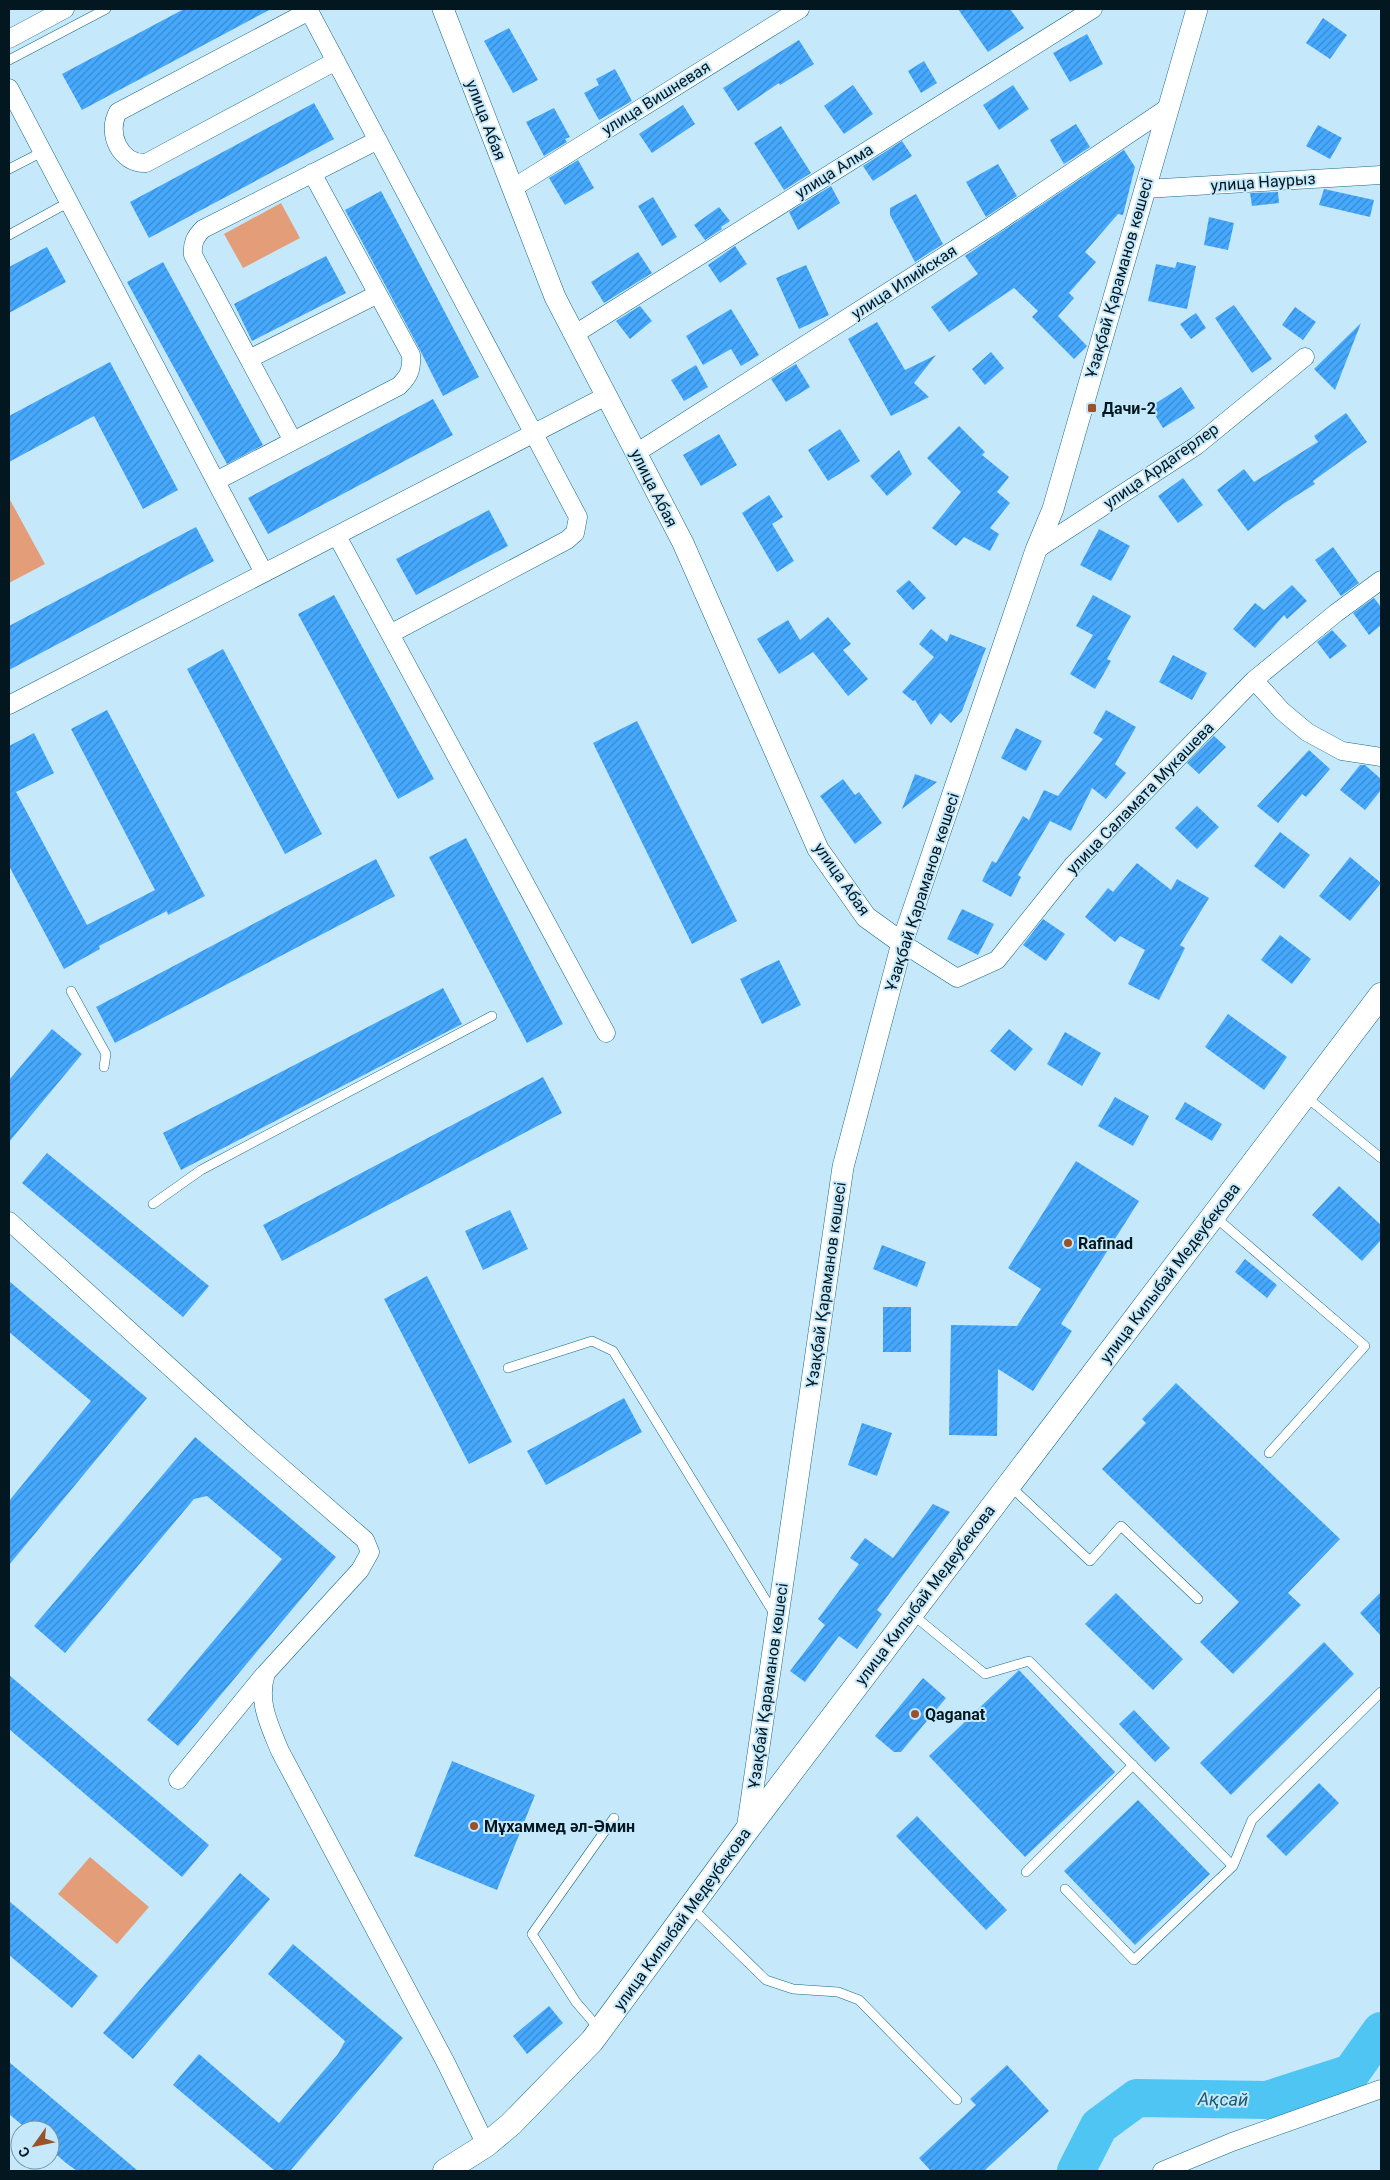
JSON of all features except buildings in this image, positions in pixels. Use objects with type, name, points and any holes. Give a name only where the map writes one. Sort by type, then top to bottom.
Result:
[{"type":"main road","name":"улица Килыбай Медеубекова","points":[[445,2171],[486,2145],[511,2124],[592,2041],[747,1830],[1381,995]]},
{"type":"street","points":[[10,36],[65,9]]},
{"type":"street","name":"улица Вишневая","points":[[513,188],[800,9]]},
{"type":"street","name":"улица Алма","points":[[575,334],[1093,9]]},
{"type":"street","name":"Ұзақбай Қараманов көшесі","points":[[747,1830],[843,1167],[902,943],[1036,550],[1053,509],[1198,9]]},
{"type":"street","points":[[336,61],[146,163],[130,160],[123,153],[113,136],[112,127],[118,112],[309,10],[578,517],[579,525],[575,534],[390,634]]},
{"type":"street","name":"улица Абая","points":[[446,10],[555,297],[683,543],[818,849],[866,917],[902,943]]},
{"type":"street","points":[[9,88],[264,573]]},
{"type":"street","name":"улица Илийская","points":[[636,453],[993,226],[1170,107]]},
{"type":"street","points":[[293,441],[193,255],[192,246],[195,237],[203,229],[378,140]]},
{"type":"street","points":[[216,481],[399,386],[408,377],[412,368],[410,355],[312,173]]},
{"type":"street","name":"улица Наурыз","points":[[1145,189],[1381,175]]},
{"type":"street","points":[[249,359],[378,294]]},
{"type":"street","name":"улица Ардагерлер","points":[[1036,550],[1196,446],[1305,357]]},
{"type":"street","points":[[9,705],[606,396]]},
{"type":"street","points":[[337,536],[606,1033]]},
{"type":"street","name":"улица Саламата Мукашева","points":[[902,943],[957,978],[997,960],[1073,865],[1254,680],[1336,613],[1381,580]]},
{"type":"street","points":[[1254,680],[1282,712],[1307,732],[1342,751],[1381,757]]},
{"type":"street","points":[[9,1221],[250,1440],[365,1540],[370,1552],[360,1570],[266,1673],[178,1780]]},
{"type":"street","points":[[266,1673],[262,1688],[263,1708],[280,1751],[446,2063],[486,2145]]},
{"type":"street","points":[[1162,2171],[1232,2142],[1381,2089]]},
{"type":"lane","points":[[9,60],[106,9]]},
{"type":"lane","points":[[9,169],[42,152]]},
{"type":"lane","points":[[9,235],[69,202]]},
{"type":"lane","points":[[71,991],[106,1054],[104,1067]]},
{"type":"lane","points":[[153,1204],[210,1165],[492,1016]]},
{"type":"lane","points":[[1305,1096],[1381,1158]]},
{"type":"lane","points":[[1214,1216],[1365,1346],[1268,1453]]},
{"type":"lane","points":[[508,1368],[592,1341],[614,1351],[778,1620]]},
{"type":"lane","points":[[1009,1485],[1090,1561],[1121,1526],[1198,1599]]},
{"type":"lane","points":[[912,1614],[985,1674],[1029,1661],[1233,1866]]},
{"type":"lane","points":[[1065,1889],[1134,1960],[1233,1866],[1252,1820],[1381,1692]]},
{"type":"lane","points":[[1026,1872],[1133,1766]]},
{"type":"lane","points":[[600,2030],[576,2002],[532,1934],[614,1818]]},
{"type":"lane","points":[[690,1907],[766,1980],[793,1990],[838,1992],[858,2000],[957,2100]]},
{"type":"shaded area","points":[[281,203],[300,238],[243,268],[224,234]]},
{"type":"shaded area","points":[[9,498],[45,564],[9,583]]},
{"type":"shaded area","points":[[90,1857],[149,1907],[117,1944],[58,1894]]},
{"type":"waterway","name":"Ақсай","points":[[1076,2171],[1099,2126],[1137,2098],[1267,2100],[1351,2073],[1381,2031]]},
{"type":"place","name":"Дачи-2","points":[[1092,408]]},
{"type":"place","name":"Rafinad","points":[[1068,1243]]},
{"type":"place","name":"Qaganat","points":[[915,1714]]},
{"type":"place","name":"Мұхаммед әл-Әмин","points":[[474,1826]]}]
